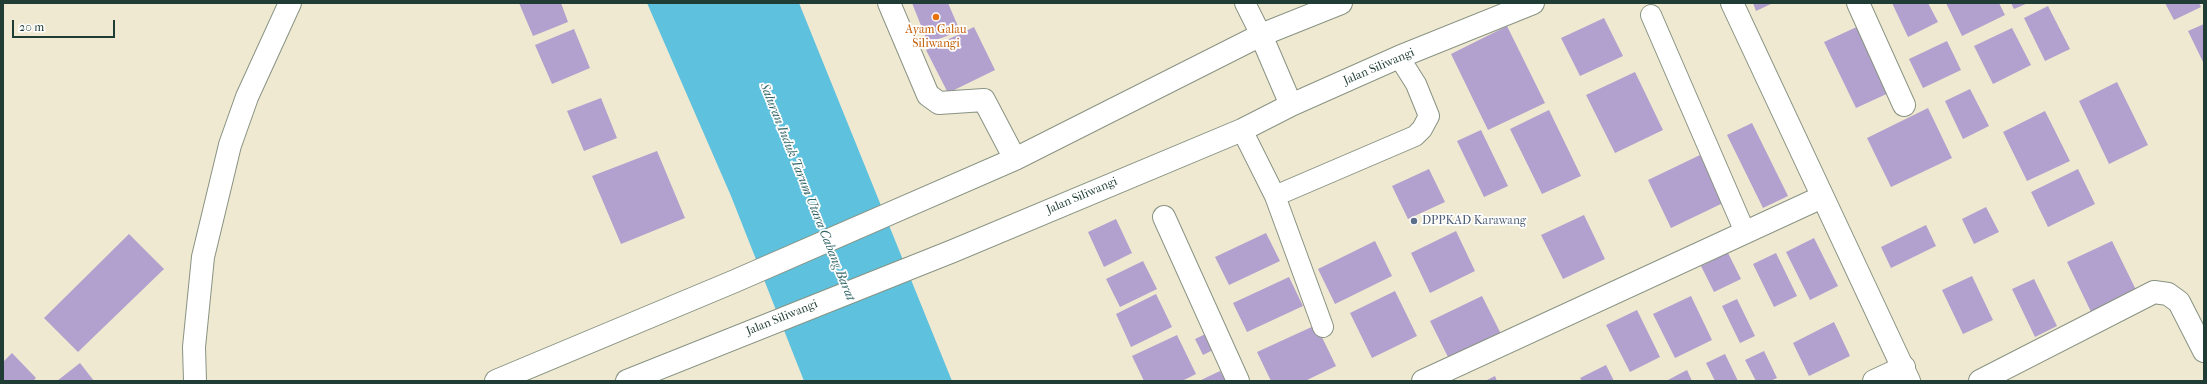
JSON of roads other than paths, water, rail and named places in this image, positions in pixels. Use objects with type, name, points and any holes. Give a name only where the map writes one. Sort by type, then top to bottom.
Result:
[{"type":"street","points":[[195,381],[194,347],[204,257],[230,146],[247,97],[290,3]]},
{"type":"street","points":[[889,3],[928,95],[939,103],[984,100],[1015,159]]},
{"type":"street","points":[[496,381],[735,281],[1015,159],[1261,35],[1341,3]]},
{"type":"street","name":"Jalan Siliwangi","points":[[627,381],[953,251],[1242,130],[1291,105],[1399,58],[1533,3]]},
{"type":"street","points":[[1732,3],[1906,374],[1874,381]]},
{"type":"street","points":[[1858,3],[1904,105]]},
{"type":"street","points":[[1261,35],[1291,105]]},
{"type":"street","points":[[1423,381],[1822,197]]},
{"type":"street","points":[[1164,217],[1238,381]]},
{"type":"street","points":[[1980,381],[2154,292],[2168,294],[2179,302],[2204,352]]},
{"type":"lane","points":[[1245,3],[1261,35]]},
{"type":"lane","points":[[1651,15],[1745,232]]},
{"type":"lane","points":[[1275,196],[1415,136],[1422,129],[1429,116],[1416,84],[1399,58]]},
{"type":"lane","points":[[1242,130],[1275,196],[1323,327]]},
{"type":"water","name":"Saluran Induk Tarum Utara Cabang Barat","points":[[647,3],[799,3],[952,381],[804,381],[731,196]]},
{"type":"place","name":"Ayam Galau Siliwangi","points":[[936,17]]},
{"type":"place","name":"DPPKAD Karawang","points":[[1414,221]]}]
